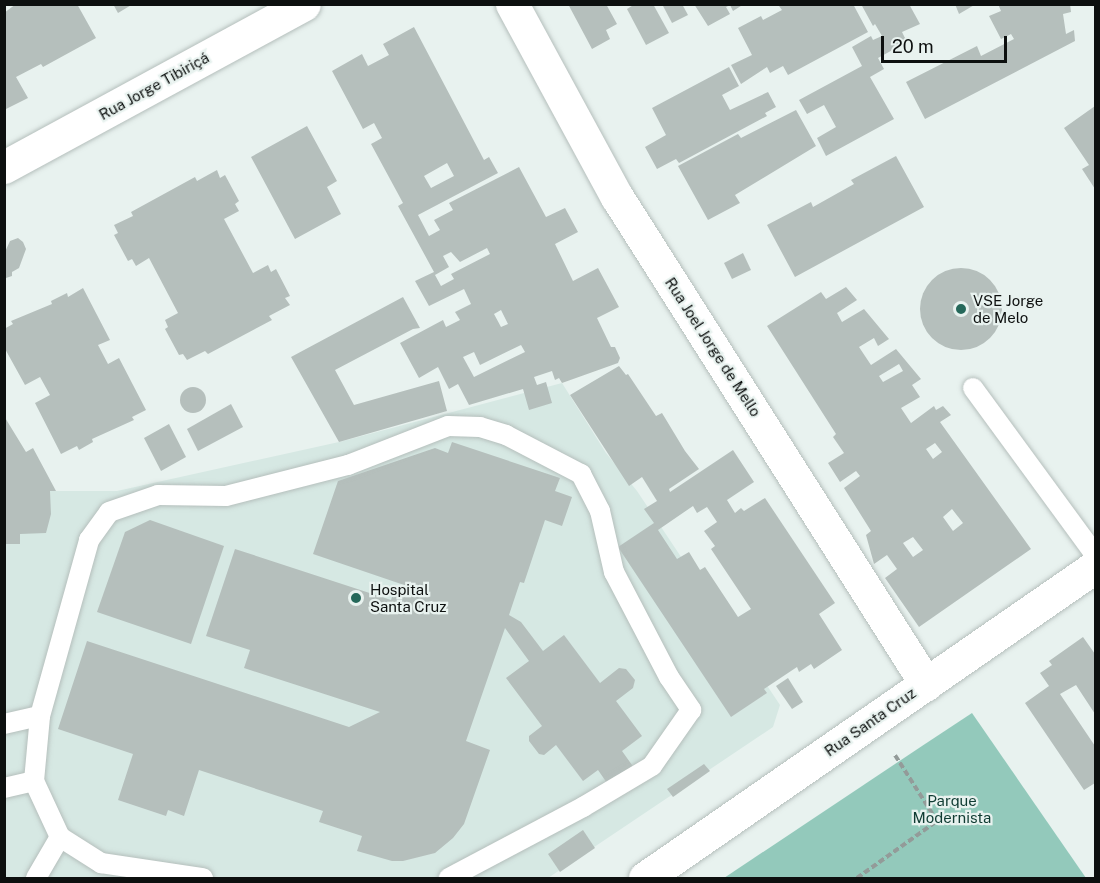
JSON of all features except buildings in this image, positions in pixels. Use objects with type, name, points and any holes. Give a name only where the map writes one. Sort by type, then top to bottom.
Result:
[{"type":"street","name":"Rua Jorge Tibiriçá","points":[[4,167],[304,4]]},
{"type":"street","name":"Rua Joel Jorge de Mello","points":[[512,4],[617,197],[926,684]]},
{"type":"street","name":"Rua Santa Cruz","points":[[645,879],[1095,566]]},
{"type":"lane","points":[[973,388],[1095,556]]},
{"type":"lane","points":[[203,879],[100,863],[60,837],[34,781],[40,716],[89,540],[110,512],[158,495],[225,496],[348,465],[448,426],[480,427],[506,435],[581,474],[600,511],[614,572],[669,677],[691,710],[652,766],[583,807],[449,879]]},
{"type":"lane","points":[[4,724],[40,716]]},
{"type":"lane","points":[[4,789],[34,781]]},
{"type":"lane","points":[[36,879],[60,837]]},
{"type":"path","points":[[857,879],[937,821],[895,755]]},
{"type":"shaded area","name":"Hospital Santa Cruz","points":[[562,383],[606,453],[637,491],[780,705],[773,727],[548,878],[5,878],[4,491],[117,491],[339,442]]},
{"type":"green space","name":"Parque Modernista","points":[[972,713],[1086,878],[724,878],[922,746]]},
{"type":"place","name":"VSE Jorge de Melo","points":[[961,309]]},
{"type":"place","name":"Hospital Santa Cruz","points":[[356,598]]}]
